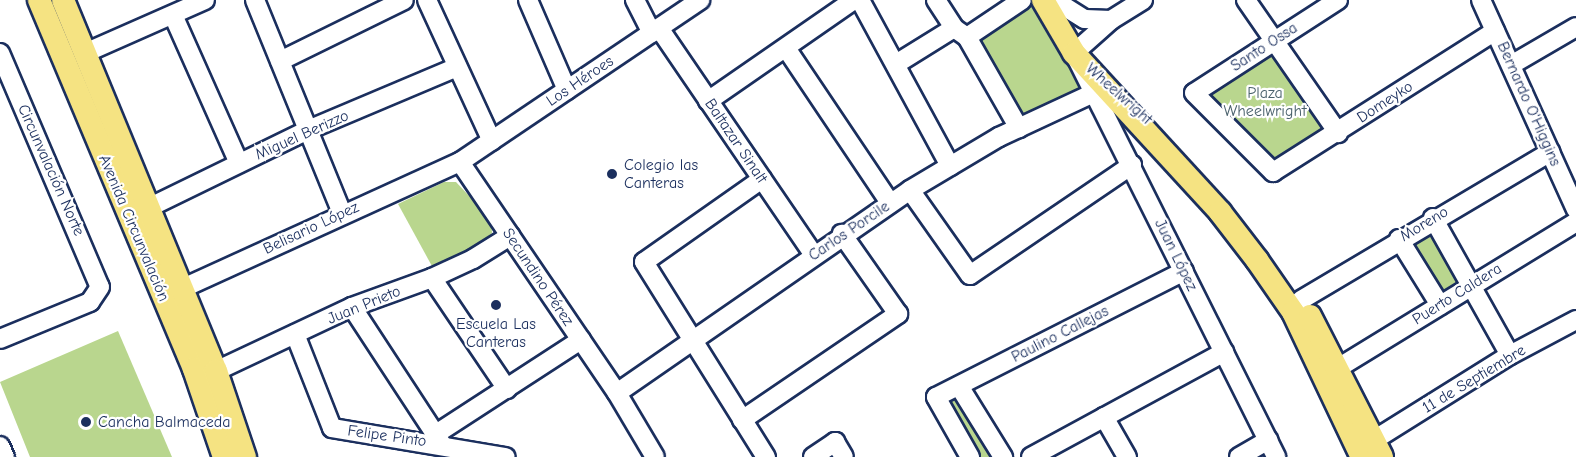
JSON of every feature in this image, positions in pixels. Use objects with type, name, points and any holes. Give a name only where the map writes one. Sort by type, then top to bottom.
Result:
[{"type":"main road","name":"Avenida Circunvalación","points":[[39,0],[173,293],[216,372],[245,457]]},
{"type":"main road","name":"Avenida Circunvalación","points":[[63,0],[148,208],[224,457]]},
{"type":"main road","points":[[1043,0],[1074,53]]},
{"type":"main road","name":"Wheelwright","points":[[1074,53],[1159,130],[1234,206],[1301,300],[1338,368],[1372,452]]},
{"type":"main road","name":"Wheelwright","points":[[1074,53],[1221,212],[1257,260],[1293,312],[1372,452]]},
{"type":"street","points":[[85,54],[205,0]]},
{"type":"street","points":[[255,0],[342,213]]},
{"type":"street","points":[[280,61],[404,0]]},
{"type":"street","points":[[427,0],[492,141]]},
{"type":"street","points":[[528,0],[567,90]]},
{"type":"street","name":"Baltazar Sinalt","points":[[635,0],[708,101],[813,254]]},
{"type":"street","name":"Los Héroes","points":[[460,162],[700,0]]},
{"type":"street","points":[[708,101],[854,0]]},
{"type":"street","points":[[860,0],[950,166]]},
{"type":"street","points":[[936,0],[960,32],[1019,128]]},
{"type":"street","points":[[896,63],[1022,0]]},
{"type":"street","points":[[1054,0],[1085,19],[1111,20]]},
{"type":"street","points":[[1074,53],[1111,20],[1143,0]]},
{"type":"street","points":[[1246,0],[1338,133]]},
{"type":"street","name":"Santo Ossa","points":[[1273,172],[1194,93],[1338,0]]},
{"type":"street","name":"Bernardo O'Higgins","points":[[1481,0],[1550,152],[1574,199]]},
{"type":"street","points":[[173,15],[239,163]]},
{"type":"street","points":[[1511,65],[1576,27]]},
{"type":"street","name":"Domeyko","points":[[1273,172],[1338,133],[1495,31]]},
{"type":"street","points":[[786,48],[890,203]]},
{"type":"street","name":"Juan López","points":[[1074,53],[1096,92],[1276,457]]},
{"type":"street","name":"Circunvalación Norte","points":[[0,339],[90,302],[100,287],[1,57]]},
{"type":"street","name":"Miguel Berizzo","points":[[148,208],[308,130],[458,67]]},
{"type":"street","name":"Carlos Porcile","points":[[617,393],[813,254],[910,190],[1019,128],[1096,92]]},
{"type":"street","name":"Moreno","points":[[1301,300],[1433,218],[1550,152]]},
{"type":"street","name":"Belisario López","points":[[173,293],[342,213],[460,162]]},
{"type":"street","name":"Secundino Pérez","points":[[460,162],[617,393],[652,456]]},
{"type":"street","points":[[910,190],[970,275],[1132,165]]},
{"type":"street","points":[[762,179],[644,262],[689,340],[766,457]]},
{"type":"street","points":[[1433,218],[1510,356]]},
{"type":"street","name":"Puerto Caldera","points":[[1338,368],[1440,305],[1471,283],[1576,222]]},
{"type":"street","points":[[742,420],[898,314],[842,234]]},
{"type":"street","name":"Juan Prieto","points":[[216,372],[352,308],[432,279],[473,260],[510,236]]},
{"type":"street","points":[[1400,239],[1440,305]]},
{"type":"street","name":"Paulino Callejas","points":[[970,457],[936,398],[1184,271]]},
{"type":"street","points":[[432,279],[507,389]]},
{"type":"street","points":[[352,308],[438,439],[507,389],[581,340]]},
{"type":"street","name":"11 de Septiembre","points":[[1372,452],[1510,356],[1576,320]]},
{"type":"street","name":"Felipe Pinto","points":[[295,334],[332,428],[403,448],[438,439],[506,457]]},
{"type":"street","points":[[1031,457],[1224,352]]},
{"type":"street","points":[[959,386],[1003,457]]},
{"type":"street","points":[[1104,417],[1127,457]]},
{"type":"street","points":[[1239,457],[1268,440]]},
{"type":"street","points":[[0,446],[5,457]]},
{"type":"street","points":[[813,457],[839,450]]},
{"type":"green space","points":[[1031,0],[1085,89],[1024,126],[970,37]]},
{"type":"green space","name":"Plaza Wheelwright","points":[[1272,47],[1329,130],[1274,164],[1203,92]]},
{"type":"green space","points":[[444,182],[456,182],[491,219],[492,233],[479,245],[433,268],[398,204]]},
{"type":"green space","points":[[1429,228],[1461,284],[1442,300],[1407,243]]},
{"type":"green space","name":"Cancha Balmaceda","points":[[118,331],[172,457],[30,457],[0,382]]},
{"type":"green space","points":[[957,396],[994,457],[981,457],[946,403]]},
{"type":"place","name":"Colegio las Canteras","points":[[612,174]]},
{"type":"place","name":"Escuela Las Canteras","points":[[496,305]]},
{"type":"place","name":"Cancha Balmaceda","points":[[86,422]]}]
